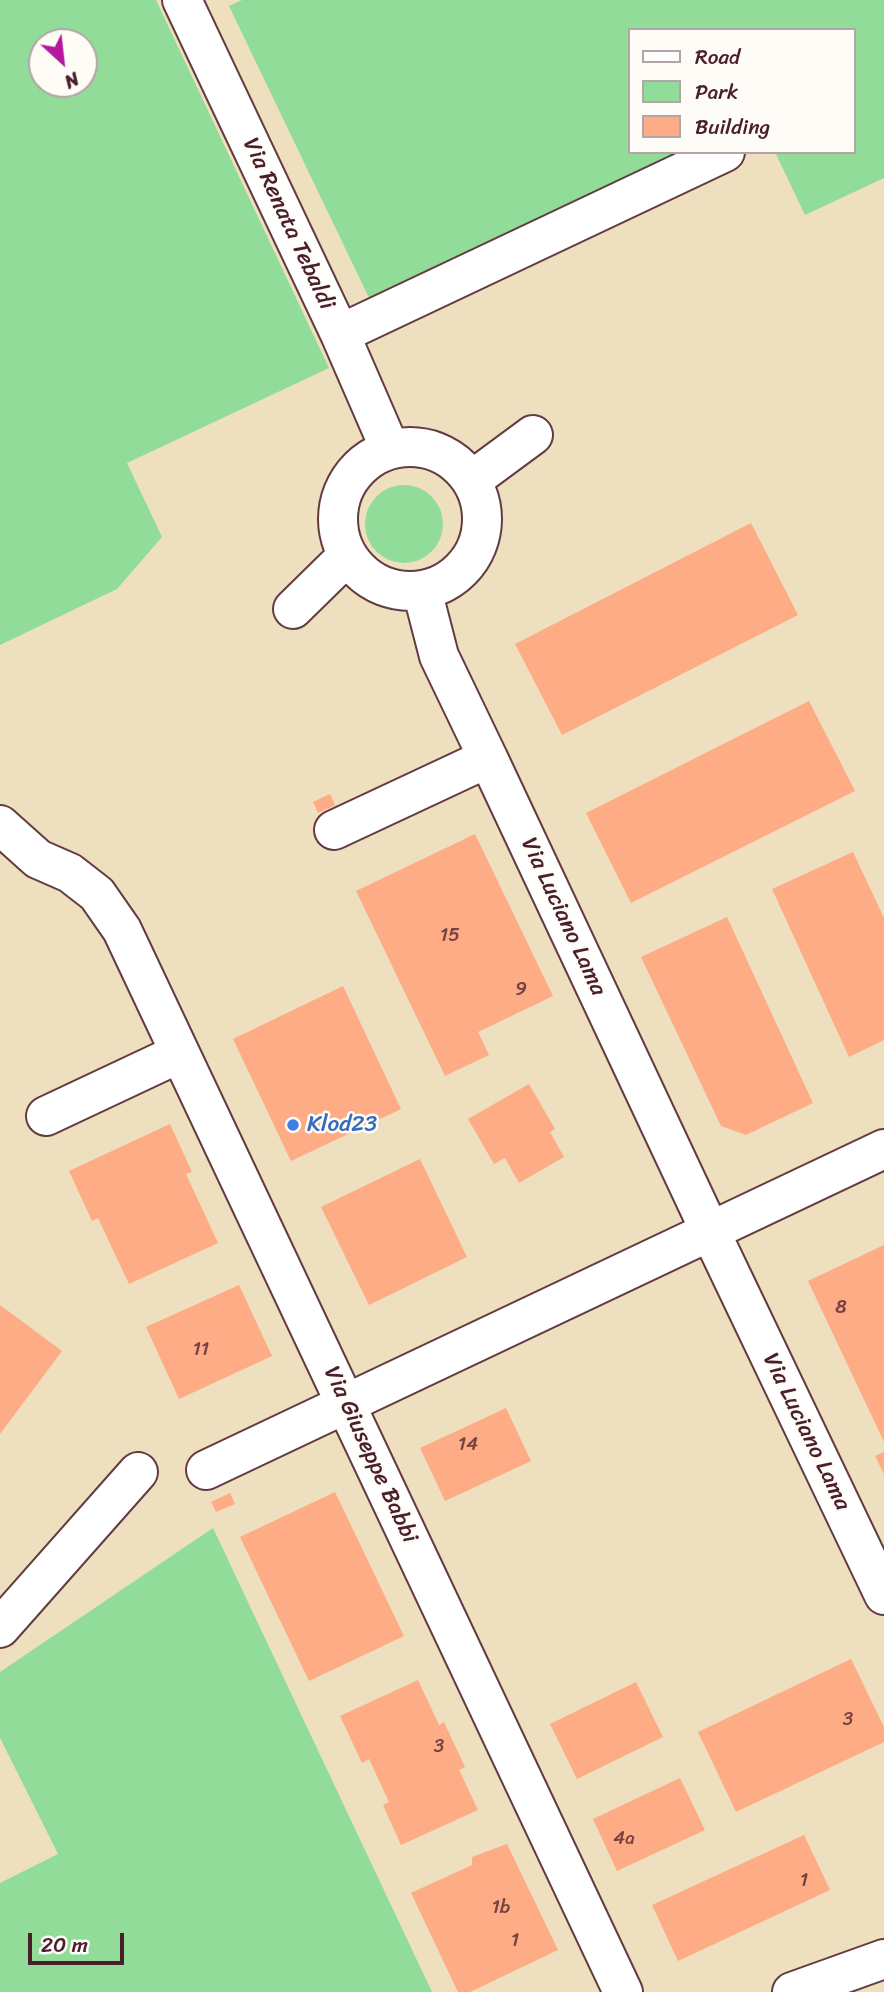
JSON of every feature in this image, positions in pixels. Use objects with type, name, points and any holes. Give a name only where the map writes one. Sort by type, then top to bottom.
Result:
[{"type":"street","name":"Via Renata Tebaldi","points":[[182,0],[340,334],[390,449]]},
{"type":"street","points":[[340,334],[721,154]]},
{"type":"street","points":[[472,480],[533,435]]},
{"type":"street","points":[[421,447],[450,458],[472,480],[482,506],[481,535],[469,561],[448,580],[422,590],[400,590],[379,585],[361,573],[348,556],[338,531],[339,505],[348,480],[366,460],[390,449],[421,447]]},
{"type":"street","points":[[293,609],[348,556]]},
{"type":"street","name":"Via Luciano Lama","points":[[422,590],[439,656],[884,1595]]},
{"type":"street","points":[[334,830],[488,758]]},
{"type":"street","name":"Via Giuseppe Babbi","points":[[0,825],[38,859],[69,873],[97,894],[122,930],[622,1992]]},
{"type":"street","points":[[46,1116],[180,1053]]},
{"type":"street","points":[[206,1470],[884,1149]]},
{"type":"street","points":[[0,1628],[138,1472]]},
{"type":"street","points":[[792,1992],[884,1959]]},
{"type":"green space","points":[[0,0],[156,0],[329,368],[127,463],[162,537],[117,589],[0,645]]},
{"type":"green space","points":[[242,0],[884,0],[884,178],[805,215],[776,154],[856,154],[856,28],[628,28],[628,154],[675,154],[370,300],[229,6]]},
{"type":"green space","points":[[404,485],[419,488],[436,502],[443,524],[440,539],[426,556],[404,563],[389,560],[372,546],[365,524],[368,509],[382,492]]},
{"type":"green space","points":[[213,1528],[432,1992],[0,1992],[0,1883],[58,1854],[0,1738],[0,1672]]},
{"type":"building","points":[[751,523],[798,615],[562,735],[515,644]]},
{"type":"building","points":[[809,701],[855,791],[631,903],[586,813]]},
{"type":"building","points":[[330,794],[335,805],[318,813],[313,802]]},
{"type":"building","points":[[475,834],[553,996],[478,1032],[489,1055],[445,1076],[356,891]]},
{"type":"building","points":[[853,852],[884,918],[884,1040],[849,1057],[772,889]]},
{"type":"building","points":[[727,917],[813,1103],[746,1135],[721,1126],[641,957]]},
{"type":"building","points":[[343,986],[401,1109],[291,1161],[233,1039]]},
{"type":"building","points":[[529,1084],[555,1129],[550,1132],[564,1157],[519,1183],[505,1158],[494,1164],[468,1119]]},
{"type":"building","points":[[170,1124],[192,1172],[186,1174],[218,1243],[129,1284],[98,1218],[92,1221],[69,1171]]},
{"type":"building","points":[[420,1159],[467,1257],[369,1305],[321,1207]]},
{"type":"building","points":[[884,1245],[884,1442],[808,1281]]},
{"type":"building","points":[[239,1285],[272,1356],[179,1399],[146,1327]]},
{"type":"building","points":[[0,1305],[62,1351],[0,1434]]},
{"type":"building","points":[[506,1408],[531,1461],[445,1501],[420,1448]]},
{"type":"building","points":[[884,1452],[884,1474],[875,1456]]},
{"type":"building","points":[[335,1492],[404,1636],[309,1681],[240,1537]]},
{"type":"building","points":[[230,1493],[235,1504],[216,1512],[211,1502]]},
{"type":"building","points":[[851,1659],[884,1727],[884,1742],[736,1812],[698,1732]]},
{"type":"building","points":[[418,1680],[439,1725],[444,1722],[465,1767],[459,1770],[478,1810],[401,1845],[383,1805],[389,1802],[369,1759],[362,1763],[340,1716]]},
{"type":"building","points":[[636,1682],[663,1737],[577,1779],[550,1724]]},
{"type":"building","points":[[680,1778],[705,1830],[617,1871],[593,1819]]},
{"type":"building","points":[[804,1835],[830,1890],[678,1961],[652,1905]]},
{"type":"building","points":[[507,1844],[558,1950],[470,1992],[458,1992],[411,1893],[472,1865],[472,1857]]},
{"type":"place","name":"Klod23","points":[[293,1125]]}]
